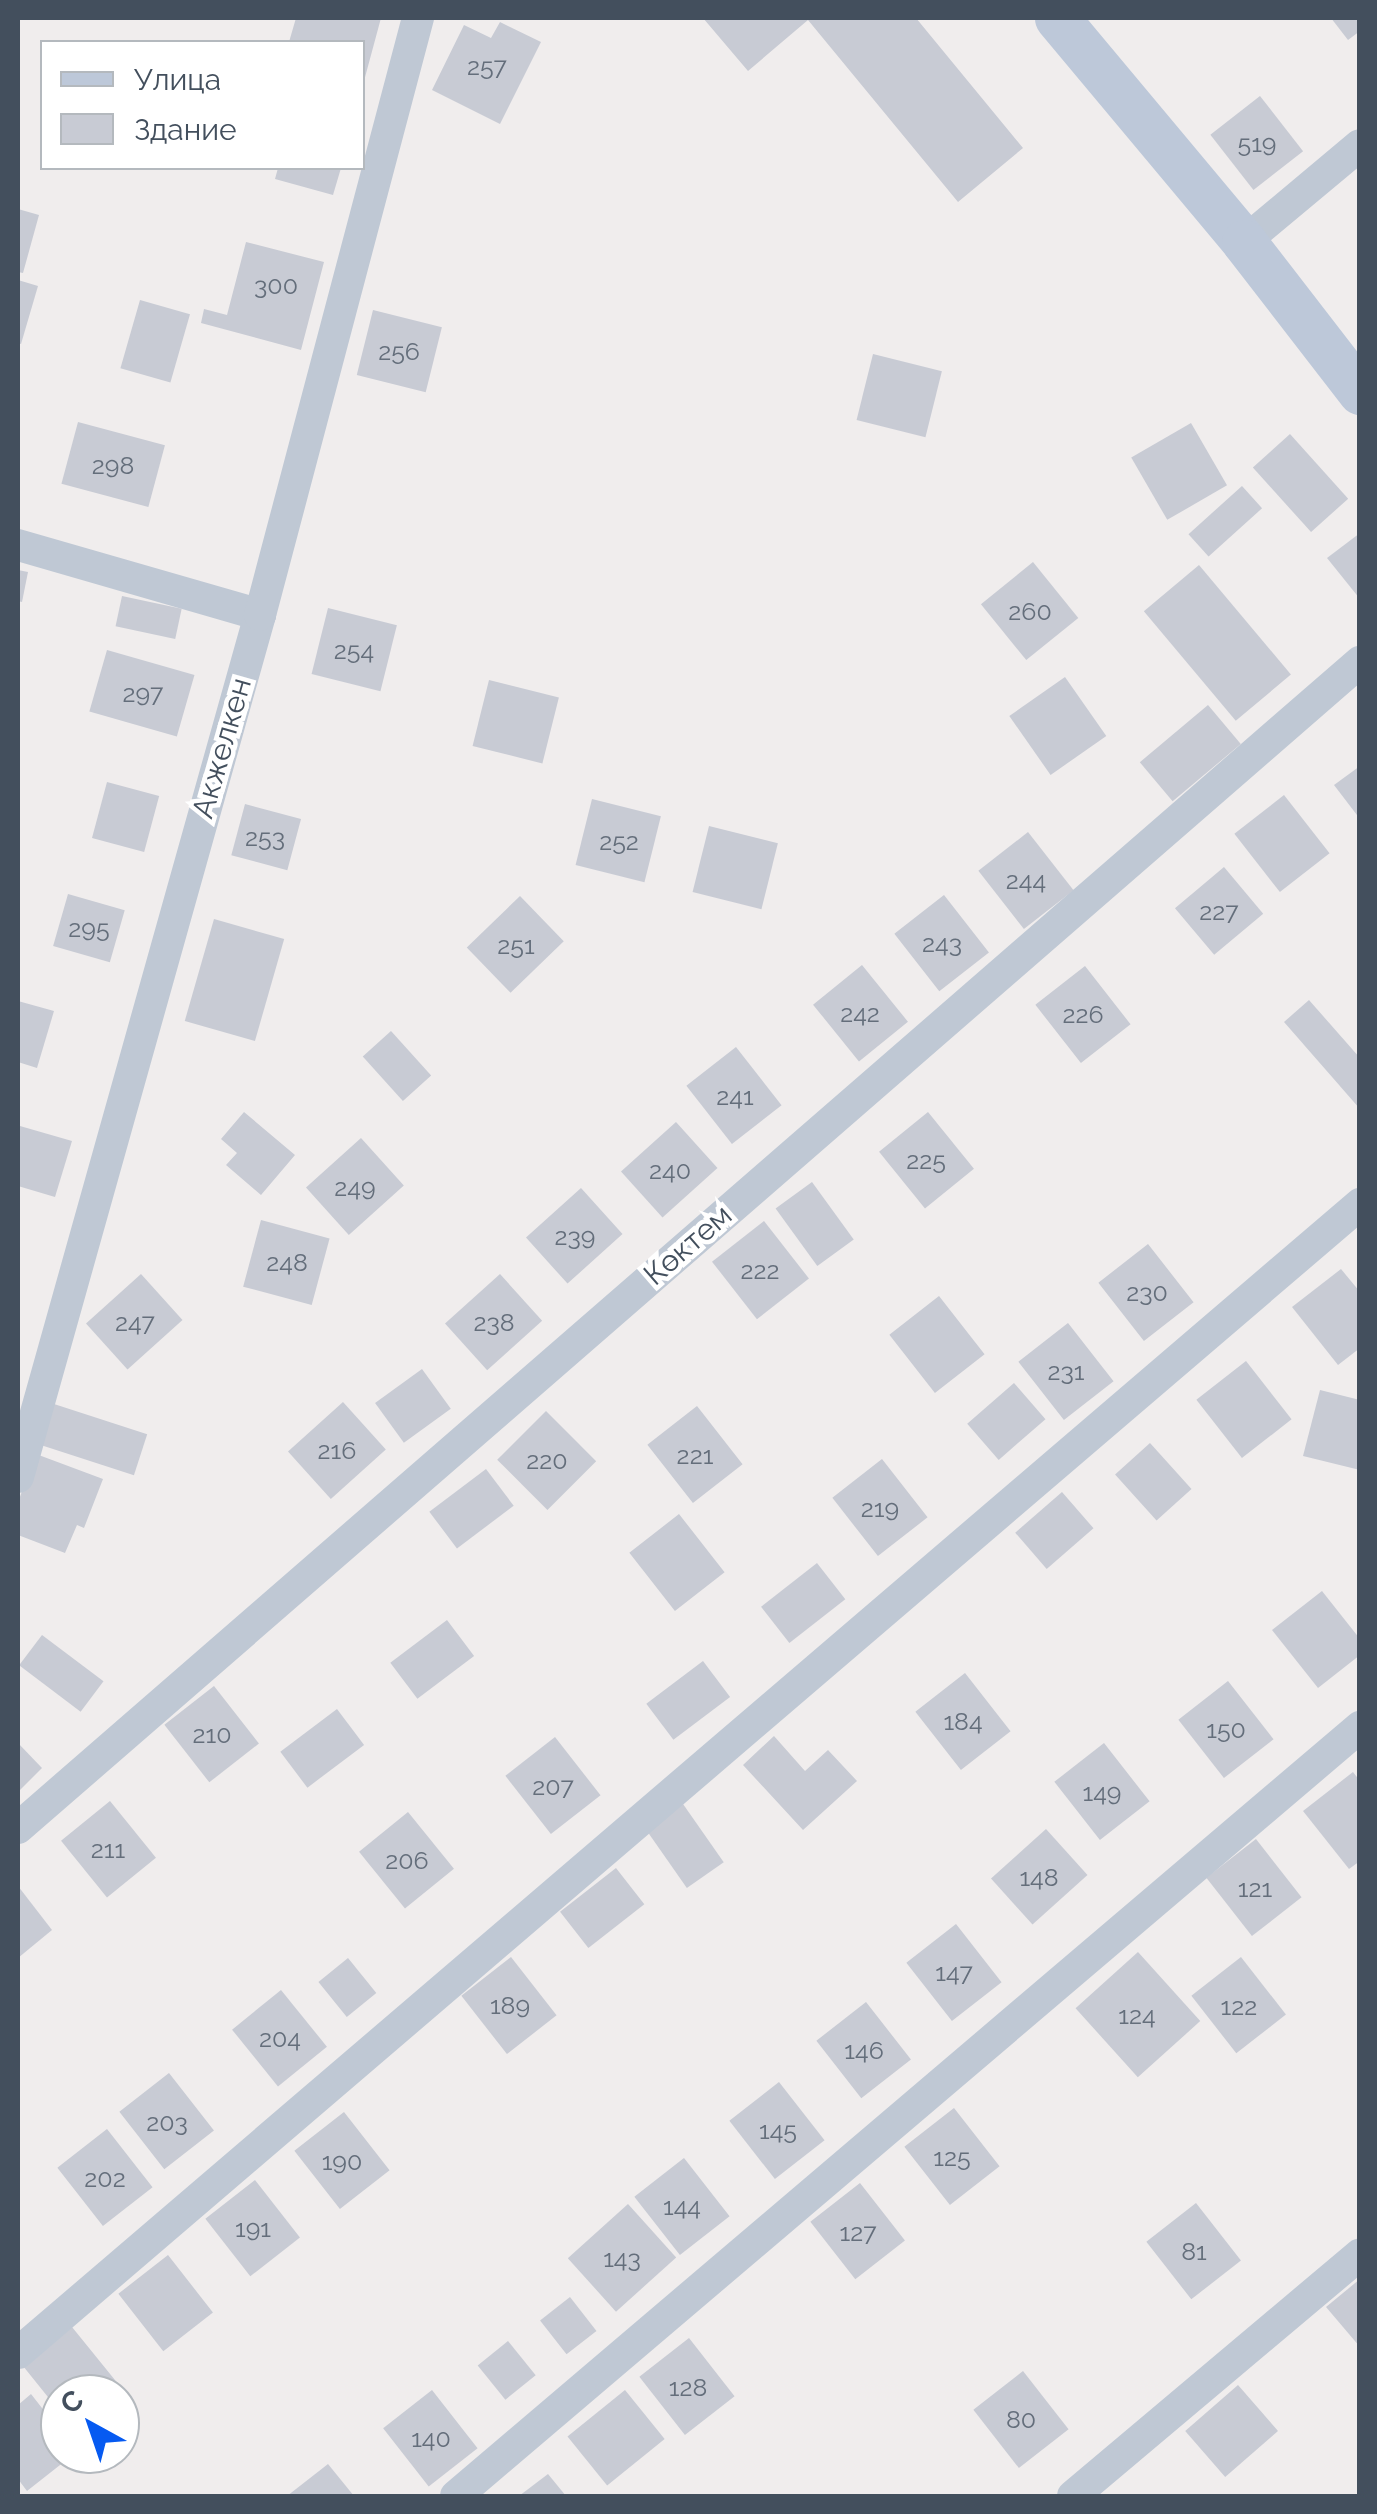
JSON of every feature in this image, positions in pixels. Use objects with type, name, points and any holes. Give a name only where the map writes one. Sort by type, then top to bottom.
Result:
[{"type":"street","name":"Акжелкен","points":[[18,1477],[260,615],[418,18]]},
{"type":"street","points":[[1057,18],[1244,242],[1360,392]]},
{"type":"street","points":[[1244,242],[1360,145]]},
{"type":"street","points":[[18,544],[260,615]]},
{"type":"street","name":"Көктем","points":[[18,1828],[1360,662]]},
{"type":"street","points":[[18,2354],[1360,1204]]},
{"type":"street","points":[[456,2496],[1360,1727]]},
{"type":"street","points":[[1073,2496],[1360,2254]]},
{"type":"building","points":[[296,18],[381,18],[365,77],[365,40],[290,40]]},
{"type":"building","points":[[703,18],[916,18],[1023,148],[958,202],[808,20],[748,71]]},
{"type":"building","points":[[1331,18],[1360,18],[1360,31],[1348,40]]},
{"type":"building","points":[[500,22],[541,42],[500,124],[432,90],[464,25],[491,38]]},
{"type":"building","points":[[1260,96],[1303,151],[1253,190],[1210,135]]},
{"type":"building","points":[[277,170],[340,170],[333,195],[275,179]]},
{"type":"building","points":[[18,209],[39,215],[23,273],[18,272]]},
{"type":"building","points":[[246,242],[324,262],[301,350],[201,323],[204,309],[227,315]]},
{"type":"building","points":[[18,280],[38,286],[21,344],[18,343]]},
{"type":"building","points":[[140,300],[190,314],[170,383],[120,368]]},
{"type":"building","points":[[373,310],[442,327],[426,392],[357,375]]},
{"type":"building","points":[[873,354],[942,371],[925,437],[857,420]]},
{"type":"building","points":[[78,422],[165,445],[148,507],[61,484]]},
{"type":"building","points":[[1191,423],[1227,485],[1167,520],[1131,458]]},
{"type":"building","points":[[1290,434],[1348,499],[1311,532],[1253,467]]},
{"type":"building","points":[[1242,486],[1262,508],[1209,556],[1188,534]]},
{"type":"building","points":[[1360,533],[1360,599],[1327,558]]},
{"type":"building","points":[[1033,562],[1078,618],[1026,660],[981,604]]},
{"type":"building","points":[[1199,565],[1291,675],[1236,721],[1144,611]]},
{"type":"building","points":[[18,570],[28,572],[22,602],[18,601]]},
{"type":"building","points":[[122,596],[182,609],[175,639],[116,626]]},
{"type":"building","points":[[328,608],[397,625],[380,691],[312,674]]},
{"type":"building","points":[[107,650],[194,675],[177,737],[89,712]]},
{"type":"building","points":[[1065,677],[1106,736],[1051,775],[1009,716]]},
{"type":"building","points":[[489,680],[559,697],[542,763],[473,746]]},
{"type":"building","points":[[1208,705],[1241,744],[1173,801],[1140,762]]},
{"type":"building","points":[[1360,766],[1360,819],[1334,785]]},
{"type":"building","points":[[107,782],[159,796],[144,852],[92,838]]},
{"type":"building","points":[[1284,795],[1330,853],[1280,892],[1234,834]]},
{"type":"building","points":[[592,799],[661,816],[644,882],[576,865]]},
{"type":"building","points":[[245,804],[301,819],[287,870],[231,855]]},
{"type":"building","points":[[709,826],[778,843],[761,909],[693,892]]},
{"type":"building","points":[[1028,832],[1074,890],[1024,929],[978,871]]},
{"type":"building","points":[[1224,867],[1263,914],[1214,955],[1175,908]]},
{"type":"building","points":[[68,894],[125,910],[110,962],[53,946]]},
{"type":"building","points":[[944,895],[989,953],[939,991],[894,934]]},
{"type":"building","points":[[520,896],[564,941],[511,993],[467,947]]},
{"type":"building","points":[[214,919],[284,939],[255,1041],[185,1021]]},
{"type":"building","points":[[862,965],[908,1022],[859,1061],[813,1005]]},
{"type":"building","points":[[1085,966],[1131,1024],[1081,1063],[1035,1005]]},
{"type":"building","points":[[1309,1000],[1360,1058],[1360,1109],[1284,1022]]},
{"type":"building","points":[[18,1001],[54,1011],[37,1068],[18,1062]]},
{"type":"building","points":[[391,1031],[431,1076],[403,1101],[363,1056]]},
{"type":"building","points":[[736,1047],[782,1105],[732,1144],[686,1086]]},
{"type":"building","points":[[244,1112],[295,1155],[261,1195],[226,1165],[237,1153],[221,1139]]},
{"type":"building","points":[[928,1112],[974,1169],[925,1208],[879,1152]]},
{"type":"building","points":[[676,1122],[717,1168],[662,1218],[621,1172]]},
{"type":"building","points":[[20,1126],[72,1141],[55,1197],[18,1186]]},
{"type":"building","points":[[361,1138],[404,1186],[349,1235],[306,1188]]},
{"type":"building","points":[[812,1182],[854,1239],[817,1266],[776,1208]]},
{"type":"building","points":[[581,1188],[622,1234],[567,1284],[526,1238]]},
{"type":"building","points":[[261,1220],[330,1238],[312,1305],[243,1287]]},
{"type":"building","points":[[764,1221],[809,1279],[757,1319],[712,1262]]},
{"type":"building","points":[[1148,1244],[1194,1302],[1144,1341],[1098,1283]]},
{"type":"building","points":[[1341,1269],[1360,1292],[1360,1348],[1338,1365],[1292,1307]]},
{"type":"building","points":[[141,1274],[182,1320],[127,1370],[86,1324]]},
{"type":"building","points":[[500,1274],[542,1321],[487,1370],[445,1324]]},
{"type":"building","points":[[939,1296],[985,1354],[935,1393],[889,1335]]},
{"type":"building","points":[[1068,1323],[1114,1381],[1064,1420],[1018,1362]]},
{"type":"building","points":[[1246,1361],[1292,1419],[1242,1458],[1196,1400]]},
{"type":"building","points":[[422,1369],[451,1409],[404,1443],[375,1403]]},
{"type":"building","points":[[1014,1383],[1045,1419],[999,1460],[967,1424]]},
{"type":"building","points":[[1320,1390],[1360,1400],[1360,1470],[1303,1456]]},
{"type":"building","points":[[343,1402],[386,1450],[331,1499],[288,1452]]},
{"type":"building","points":[[54,1404],[147,1434],[134,1475],[41,1445]]},
{"type":"building","points":[[697,1406],[743,1464],[693,1503],[647,1445]]},
{"type":"building","points":[[546,1411],[596,1461],[547,1510],[497,1460]]},
{"type":"building","points":[[1150,1443],[1191,1489],[1157,1521],[1115,1474]]},
{"type":"building","points":[[36,1454],[103,1479],[84,1528],[77,1525],[65,1553],[18,1535],[18,1502]]},
{"type":"building","points":[[882,1459],[928,1517],[878,1556],[832,1498]]},
{"type":"building","points":[[486,1469],[514,1506],[457,1548],[429,1512]]},
{"type":"building","points":[[1062,1492],[1093,1528],[1047,1569],[1015,1533]]},
{"type":"building","points":[[679,1514],[725,1572],[675,1611],[629,1553]]},
{"type":"building","points":[[817,1563],[845,1599],[789,1643],[761,1607]]},
{"type":"building","points":[[1322,1591],[1360,1639],[1360,1655],[1318,1688],[1272,1630]]},
{"type":"building","points":[[447,1620],[474,1656],[417,1699],[390,1663]]},
{"type":"building","points":[[42,1635],[103,1681],[81,1712],[19,1665]]},
{"type":"building","points":[[703,1661],[730,1697],[673,1740],[646,1704]]},
{"type":"building","points":[[965,1673],[1011,1731],[961,1770],[915,1712]]},
{"type":"building","points":[[1228,1681],[1274,1739],[1224,1778],[1178,1720]]},
{"type":"building","points":[[214,1686],[259,1744],[209,1782],[164,1725]]},
{"type":"building","points":[[337,1709],[364,1745],[307,1788],[280,1752]]},
{"type":"building","points":[[774,1736],[805,1771],[828,1750],[857,1781],[803,1830],[743,1765]]},
{"type":"building","points":[[555,1737],[601,1795],[551,1834],[505,1776]]},
{"type":"building","points":[[18,1743],[42,1768],[18,1792]]},
{"type":"building","points":[[1104,1743],[1150,1801],[1100,1840],[1054,1782]]},
{"type":"building","points":[[1353,1772],[1360,1781],[1360,1861],[1349,1869],[1303,1811]]},
{"type":"building","points":[[110,1801],[156,1858],[107,1897],[61,1841]]},
{"type":"building","points":[[683,1804],[724,1862],[687,1888],[646,1830]]},
{"type":"building","points":[[408,1812],[454,1869],[405,1908],[359,1852]]},
{"type":"building","points":[[1046,1829],[1087,1875],[1032,1925],[991,1879]]},
{"type":"building","points":[[1256,1839],[1302,1897],[1252,1936],[1206,1878]]},
{"type":"building","points":[[616,1868],[644,1904],[588,1948],[560,1912]]},
{"type":"building","points":[[18,1886],[52,1930],[18,1958]]},
{"type":"building","points":[[956,1924],[1002,1982],[952,2021],[906,1963]]},
{"type":"building","points":[[1138,1952],[1200,2021],[1138,2077],[1076,2008]]},
{"type":"building","points":[[511,1957],[557,2015],[507,2054],[461,1996]]},
{"type":"building","points":[[1241,1957],[1286,2015],[1236,2053],[1191,1996]]},
{"type":"building","points":[[348,1958],[376,1993],[347,2017],[318,1982]]},
{"type":"building","points":[[281,1990],[327,2047],[278,2086],[232,2030]]},
{"type":"building","points":[[866,2002],[911,2060],[861,2098],[816,2041]]},
{"type":"building","points":[[169,2073],[214,2131],[164,2169],[119,2112]]},
{"type":"building","points":[[779,2082],[825,2140],[775,2179],[729,2121]]},
{"type":"building","points":[[954,2108],[1000,2166],[950,2205],[904,2147]]},
{"type":"building","points":[[344,2112],[390,2170],[340,2209],[294,2151]]},
{"type":"building","points":[[107,2129],[153,2187],[103,2226],[57,2168]]},
{"type":"building","points":[[684,2158],[730,2216],[680,2255],[634,2197]]},
{"type":"building","points":[[255,2180],[300,2238],[250,2276],[205,2219]]},
{"type":"building","points":[[860,2183],[905,2241],[855,2279],[810,2222]]},
{"type":"building","points":[[1196,2203],[1241,2261],[1191,2299],[1146,2242]]},
{"type":"building","points":[[628,2204],[676,2258],[616,2312],[568,2258]]},
{"type":"building","points":[[168,2255],[213,2313],[163,2351],[118,2294]]},
{"type":"building","points":[[1360,2279],[1360,2347],[1326,2307]]},
{"type":"building","points":[[570,2297],[596,2331],[567,2354],[540,2320]]},
{"type":"building","points":[[72,2327],[110,2374],[40,2374],[40,2387],[23,2366]]},
{"type":"building","points":[[689,2338],[735,2396],[685,2435],[639,2377]]},
{"type":"building","points":[[508,2341],[536,2375],[505,2400],[478,2366]]},
{"type":"building","points":[[1023,2371],[1069,2429],[1019,2468],[973,2410]]},
{"type":"building","points":[[1238,2385],[1278,2431],[1225,2477],[1185,2431]]},
{"type":"building","points":[[432,2390],[478,2448],[429,2486],[383,2428]]},
{"type":"building","points":[[625,2390],[665,2439],[607,2486],[567,2437]]},
{"type":"building","points":[[31,2394],[40,2405],[40,2474],[49,2474],[27,2491],[18,2479],[18,2405]]},
{"type":"building","points":[[328,2464],[354,2496],[287,2496]]},
{"type":"building","points":[[548,2474],[566,2496],[519,2496]]}]
